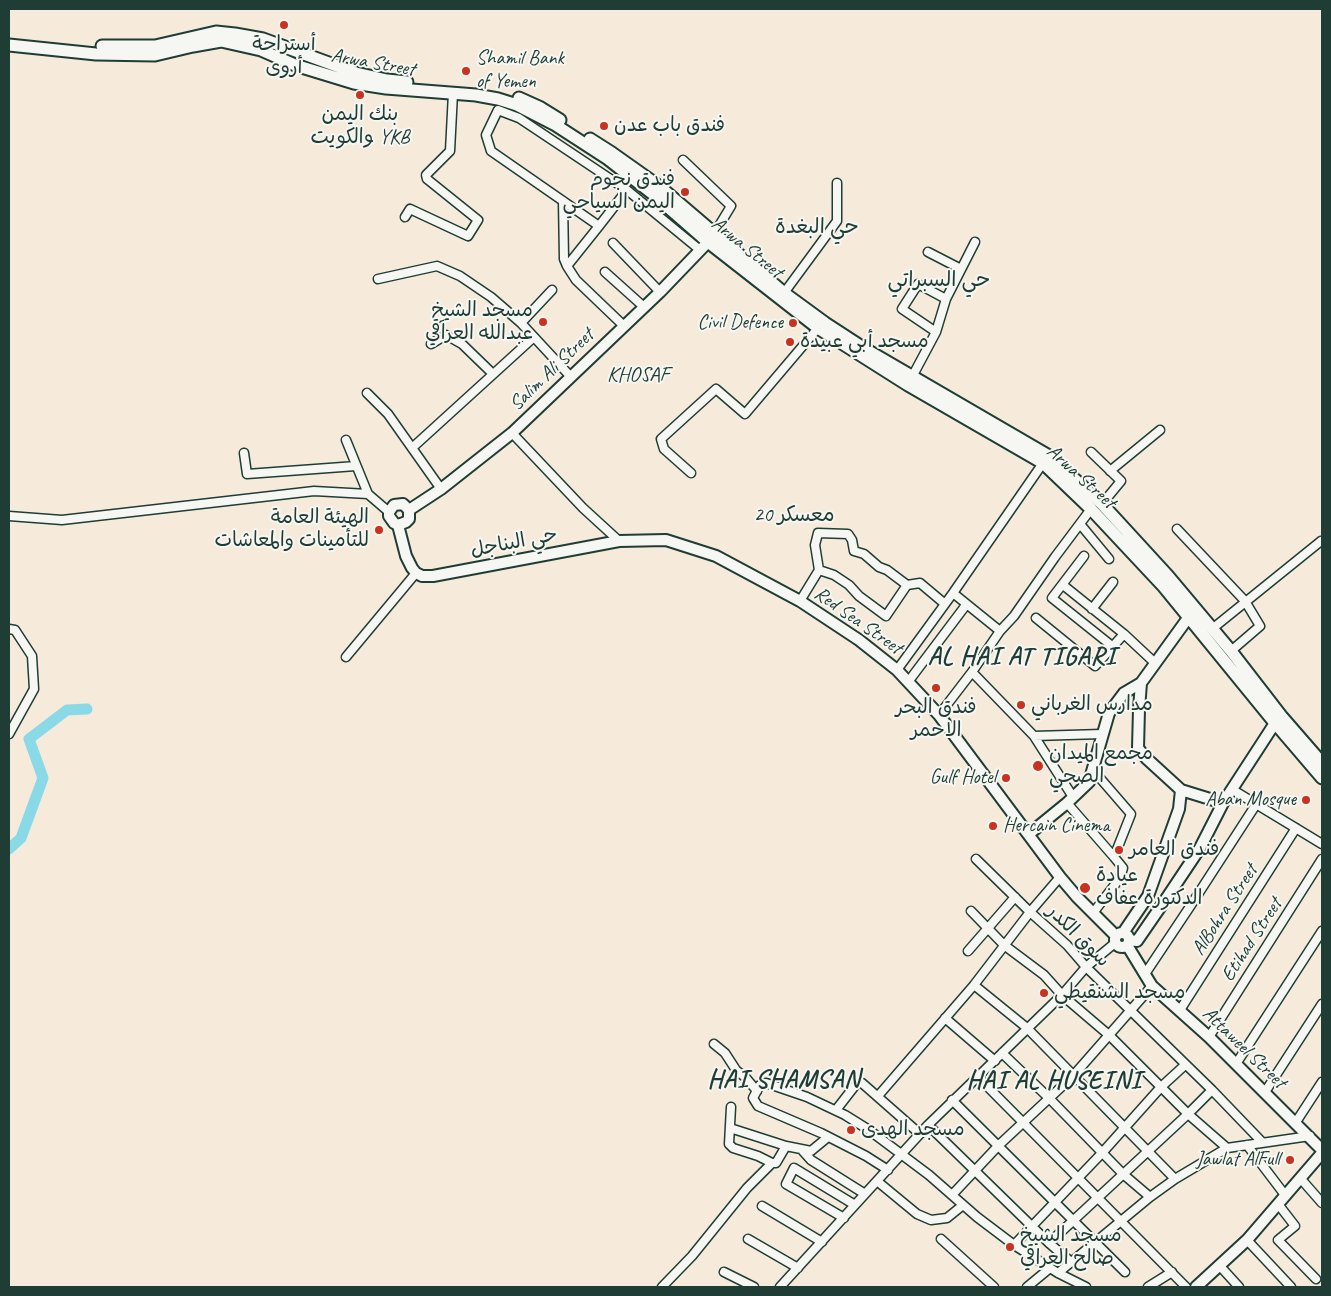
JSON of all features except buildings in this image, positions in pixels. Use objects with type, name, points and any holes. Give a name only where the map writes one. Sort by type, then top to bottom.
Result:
[{"type":"main road","name":"Arwa Street","points":[[9,37],[97,46],[137,47],[154,46],[216,32],[235,34],[356,73],[387,80],[477,88],[520,98],[539,107],[612,153],[660,187],[707,242],[910,381]]},
{"type":"main road","name":"Arwa Street","points":[[9,45],[96,54],[155,55],[221,41],[262,44],[295,65],[354,83],[498,99],[517,105],[554,124],[608,160],[653,194],[707,242],[818,328],[1046,460],[1096,506],[1164,587],[1191,613],[1212,629],[1231,651],[1278,720],[1322,763]]},
{"type":"main road","name":"Arwa Street","points":[[1191,613],[1278,720],[1322,778]]},
{"type":"street","points":[[405,217],[410,209],[468,236],[478,220],[427,179],[426,175],[450,151],[453,93]]},
{"type":"street","points":[[599,226],[491,151],[486,135],[498,110],[519,118],[707,242],[731,206],[683,160]]},
{"type":"street","points":[[784,293],[837,221],[837,183]]},
{"type":"street","points":[[566,266],[627,190]]},
{"type":"street","points":[[563,202],[564,259],[566,266],[576,280],[624,326]]},
{"type":"street","name":"Salim Ali Street","points":[[409,510],[441,489],[512,433],[660,292],[707,242]]},
{"type":"street","points":[[910,381],[936,332],[946,299],[974,242]]},
{"type":"street","points":[[613,243],[660,292]]},
{"type":"street","points":[[928,252],[961,269]]},
{"type":"street","points":[[378,279],[436,266],[460,276],[491,297],[521,324],[571,377]]},
{"type":"street","points":[[605,272],[644,307]]},
{"type":"street","points":[[936,332],[902,309],[918,284],[946,299]]},
{"type":"street","points":[[521,324],[552,290]]},
{"type":"street","points":[[692,473],[664,449],[661,439],[716,389],[745,414],[818,328]]},
{"type":"street","points":[[431,344],[446,335],[462,344],[493,374]]},
{"type":"street","points":[[412,448],[534,337]]},
{"type":"street","points":[[367,393],[388,414],[441,489]]},
{"type":"street","points":[[1110,472],[1160,430]]},
{"type":"street","points":[[512,433],[583,508],[619,541]]},
{"type":"street","points":[[346,440],[368,494],[389,512],[391,520],[398,525],[406,556],[416,573],[346,657]]},
{"type":"street","points":[[939,715],[1000,631],[1014,616],[1080,524],[1121,481],[1090,452]]},
{"type":"street","points":[[244,453],[247,474],[356,466]]},
{"type":"street","points":[[897,670],[1046,460]]},
{"type":"street","points":[[9,516],[62,520],[314,491],[368,494]]},
{"type":"street","points":[[389,512],[394,505],[407,506],[409,519],[398,525]]},
{"type":"street","points":[[1080,524],[1109,559]]},
{"type":"street","points":[[1177,529],[1245,601],[1260,626],[1231,651]]},
{"type":"street","points":[[800,601],[819,570],[815,546],[818,533],[848,534],[852,540],[854,551],[864,554],[879,567],[887,570],[907,585],[920,583],[945,604]]},
{"type":"street","name":"Red Sea Street","points":[[619,541],[666,540],[716,556],[800,601],[859,640],[897,670],[939,715],[1076,897],[1122,940]]},
{"type":"street","name":"حي البناجل","points":[[416,573],[422,576],[433,576],[619,541]]},
{"type":"street","points":[[1212,629],[1321,541]]},
{"type":"street","points":[[1084,556],[1052,598],[1112,646]]},
{"type":"street","points":[[819,570],[834,575],[849,585],[859,596],[886,616],[907,585]]},
{"type":"street","points":[[1092,609],[1113,582]]},
{"type":"street","points":[[1063,585],[1124,634],[1155,663]]},
{"type":"street","points":[[953,593],[1000,631]]},
{"type":"street","points":[[908,682],[966,605]]},
{"type":"street","points":[[1029,834],[1089,782],[1109,713],[1124,694],[1141,683],[1191,613]]},
{"type":"street","points":[[1036,618],[1095,666],[1124,634]]},
{"type":"street","points":[[9,629],[15,630],[32,656],[34,689],[9,734]]},
{"type":"street","points":[[972,672],[1034,736],[1070,800],[1123,868],[1120,878],[1094,913]]},
{"type":"street","points":[[1141,683],[1138,748],[1146,758],[1181,790],[1223,802]]},
{"type":"street","points":[[1122,940],[1137,940],[1200,848],[1223,802],[1233,790],[1278,720]]},
{"type":"street","points":[[1034,736],[1102,734]]},
{"type":"street","points":[[1093,770],[1131,814],[1114,858]]},
{"type":"street","points":[[780,1287],[952,1100],[995,1061],[1062,994],[1086,967],[1122,940],[1152,886],[1179,809],[1181,790]]},
{"type":"street","points":[[1233,790],[1322,844]]},
{"type":"street","points":[[1145,974],[1192,905],[1257,803]]},
{"type":"street","name":"AlBohra Street","points":[[1180,1010],[1296,828]]},
{"type":"street","name":"سوق الكدر","points":[[976,859],[1030,912],[1056,934],[1086,967],[1212,1090],[1262,1142]]},
{"type":"street","name":"Etihad Street","points":[[1209,1037],[1322,860]]},
{"type":"street","points":[[878,1096],[974,985],[1030,912],[1060,877]]},
{"type":"street","points":[[1152,886],[1168,896]]},
{"type":"street","points":[[968,951],[1015,897]]},
{"type":"street","points":[[971,911],[1004,945],[1044,975],[1062,994],[1110,1036],[1188,1114],[1227,1148]]},
{"type":"street","points":[[1236,1064],[1322,932]]},
{"type":"street","name":"Attaweel Street","points":[[1122,940],[1152,986],[1209,1037],[1310,1136],[1322,1152]]},
{"type":"street","points":[[974,985],[1027,1028],[1175,1178]]},
{"type":"street","points":[[952,1195],[999,1145],[1073,1076],[1152,986]]},
{"type":"street","points":[[1265,1092],[1322,1004]]},
{"type":"street","points":[[945,1018],[995,1061]]},
{"type":"street","points":[[714,1044],[725,1053],[736,1070],[746,1078],[756,1091]]},
{"type":"street","points":[[1002,1053],[1123,1174],[1150,1197]]},
{"type":"street","points":[[1014,1245],[1102,1153],[1161,1087],[1185,1065]]},
{"type":"street","points":[[977,1076],[1186,1287]]},
{"type":"street","points":[[836,1110],[859,1082],[862,1082],[920,1134]]},
{"type":"street","points":[[1296,1122],[1322,1082]]},
{"type":"street","points":[[888,1170],[866,1156],[828,1137],[758,1106],[753,1098],[760,1084],[766,1083],[836,1110],[869,1130],[1014,1245],[1058,1273],[1086,1287]]},
{"type":"street","points":[[1049,1243],[1212,1090]]},
{"type":"street","points":[[952,1100],[1125,1272]]},
{"type":"street","points":[[731,1107],[729,1144],[733,1148],[758,1156],[772,1163]]},
{"type":"street","points":[[928,1125],[1032,1227],[1071,1262]]},
{"type":"street","points":[[730,1128],[786,1146],[811,1151],[828,1137]]},
{"type":"street","points":[[1058,1273],[1175,1178],[1227,1148],[1310,1136]]},
{"type":"street","points":[[1247,1145],[1285,1195]]},
{"type":"street","points":[[662,1287],[692,1256],[747,1188],[772,1163],[776,1163],[786,1146]]},
{"type":"street","points":[[802,1150],[811,1160],[865,1194]]},
{"type":"street","points":[[1199,1286],[1247,1240],[1322,1152]]},
{"type":"street","points":[[844,1218],[786,1184],[794,1168],[855,1205]]},
{"type":"street","points":[[1301,1178],[1322,1202]]},
{"type":"street","points":[[877,1181],[918,1214],[931,1220],[947,1218],[963,1205]]},
{"type":"street","points":[[1278,1204],[1295,1226],[1278,1240],[1316,1279]]},
{"type":"street","points":[[762,1206],[822,1242]]},
{"type":"street","points":[[941,1239],[994,1287]]},
{"type":"street","points":[[748,1240],[798,1268]]},
{"type":"street","points":[[1247,1240],[1291,1287]]},
{"type":"street","points":[[1219,1265],[1239,1287]]},
{"type":"street","points":[[1027,1287],[1050,1268]]},
{"type":"street","points":[[724,1272],[754,1287]]},
{"type":"street","points":[[1148,1287],[1172,1272]]},
{"type":"waterway","points":[[9,849],[21,838],[43,778],[29,739],[67,710],[87,709]]},
{"type":"place","name":"أستراحة أروى","points":[[284,25]]},
{"type":"place","name":"Shamil Bank of Yemen","points":[[466,71]]},
{"type":"place","name":"بنك اليمن والكويت YKB","points":[[360,95]]},
{"type":"place","name":"فندق باب عدن","points":[[604,126]]},
{"type":"place","name":"فندق نجوم اليمن السياحي","points":[[685,192]]},
{"type":"place","name":"مسجد الشيخ عبدالله العراقي","points":[[543,322]]},
{"type":"place","name":"Civil Defence","points":[[793,323]]},
{"type":"place","name":"مسجد أبي عبيدة","points":[[790,342]]},
{"type":"place","name":"الهيئة العامة للتأمينات والمعاشات","points":[[379,530]]},
{"type":"place","name":"فندق البحر الاحمر","points":[[936,688]]},
{"type":"place","name":"مدارس الغرباني","points":[[1021,705]]},
{"type":"place","name":"مجمع الميدان الصحي","points":[[1038,766]]},
{"type":"place","name":"Gulf Hotel","points":[[1006,778]]},
{"type":"place","name":"Aban Mosque","points":[[1306,800]]},
{"type":"place","name":"Hercain Cinema","points":[[993,826]]},
{"type":"place","name":"فندق العامر","points":[[1119,850]]},
{"type":"place","name":"عيادة الدكتورة عفاف","points":[[1085,888]]},
{"type":"place","name":"مسجد الشنقيطي","points":[[1044,993]]},
{"type":"place","name":"مسجد الهدى","points":[[851,1130]]},
{"type":"place","name":"Jawlat AlFull","points":[[1290,1160]]},
{"type":"place","name":"مسجد الشيخ صالح العراقي","points":[[1010,1247]]},
{"type":"district","name":"حي البغدة","points":[[817,227]]},
{"type":"district","name":"حي السبراتي","points":[[939,280]]},
{"type":"district","name":"KHOSAF","points":[[638,375]]},
{"type":"district","name":"معسكر 20","points":[[794,515]]},
{"type":"district","name":"AL HAI AT TIGARI","points":[[1022,657]]},
{"type":"district","name":"HAI SHAMSAN","points":[[784,1080]]},
{"type":"district","name":"HAI AL HUSEINI","points":[[1054,1081]]}]
